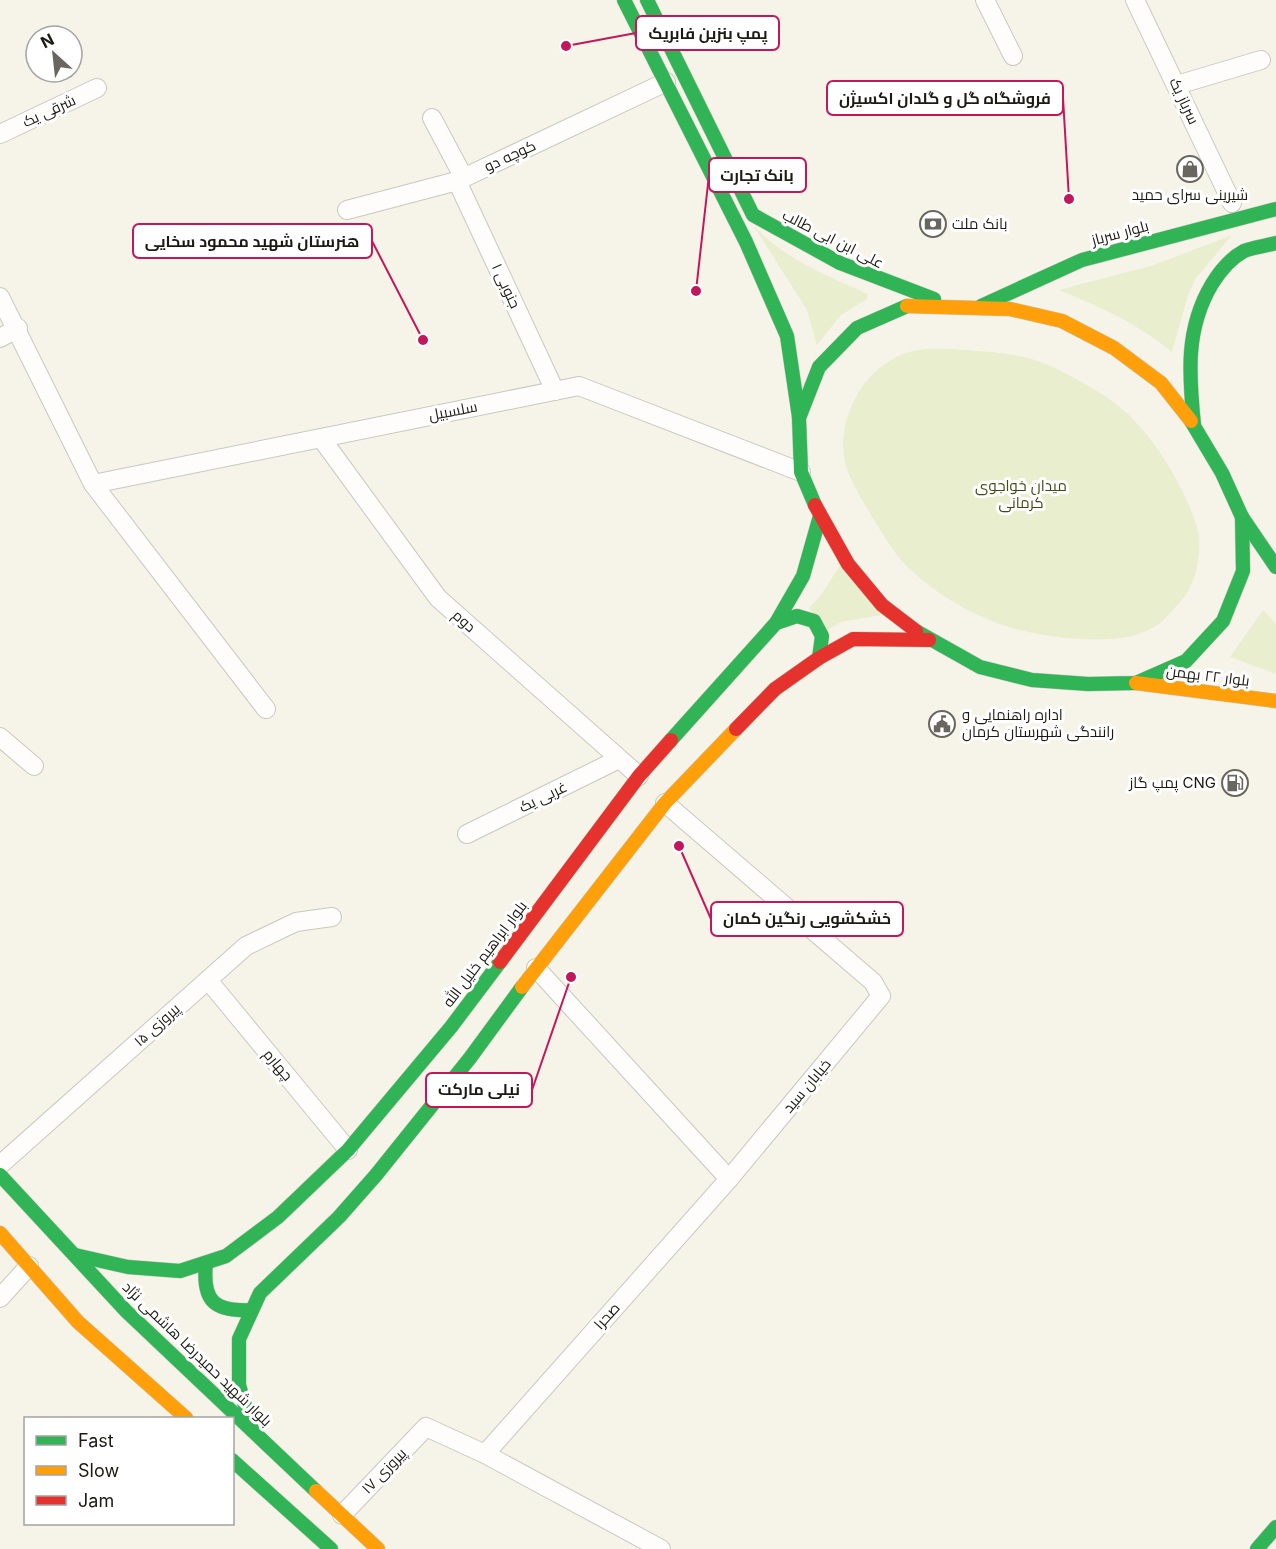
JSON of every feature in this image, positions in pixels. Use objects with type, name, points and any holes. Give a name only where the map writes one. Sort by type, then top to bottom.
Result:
[{"type":"main road","points":[[624,0],[746,242],[787,336],[799,418],[801,472],[820,516],[848,564],[882,605],[929,640],[980,668],[1032,680],[1088,684],[1136,683],[1186,661],[1223,621],[1243,571],[1242,517]]},
{"type":"main road","name":"علی ابن ابی طالب","points":[[647,0],[753,215],[786,237],[870,278],[957,306]]},
{"type":"main road","name":"بلوار سرباز","points":[[979,306],[1082,260],[1276,209]]},
{"type":"main road","points":[[1194,424],[1189,367],[1189,342],[1194,317],[1219,273],[1237,256],[1276,243]]},
{"type":"main road","points":[[799,418],[819,367],[857,328],[907,306],[979,306],[1010,309],[1062,321],[1114,348],[1161,383],[1194,424],[1222,472],[1242,517],[1276,567]]},
{"type":"main road","name":"بلوار ابراهیم خلیل الله","points":[[75,1255],[128,1266],[180,1271],[226,1256],[278,1217],[348,1150],[451,1028],[639,776],[776,623],[803,576],[820,516]]},
{"type":"main road","points":[[776,623],[788,616],[801,615],[814,621],[822,632],[824,645],[819,658]]},
{"type":"main road","points":[[252,1430],[239,1385],[239,1339],[260,1293],[339,1217],[375,1175],[470,1058],[536,968],[665,803],[775,689],[819,658],[853,639],[929,640]]},
{"type":"main road","name":"بلوار ۲۲ بهمن","points":[[1136,683],[1276,701]]},
{"type":"main road","name":"بلوار شهید حمیدرضا هاشمی نژاد","points":[[0,1175],[126,1311],[378,1549]]},
{"type":"main road","points":[[0,1233],[78,1322],[184,1417]]},
{"type":"main road","points":[[206,1263],[203,1283],[212,1302],[231,1312],[252,1310]]},
{"type":"main road","points":[[234,1462],[331,1549]]},
{"type":"main road","points":[[1257,1549],[1276,1527]]},
{"type":"street","points":[[985,0],[1013,56]]},
{"type":"street","name":"سرباز یک","points":[[1135,0],[1232,203]]},
{"type":"street","points":[[1177,84],[1261,60]]},
{"type":"street","name":"کوچه دو","points":[[347,210],[461,179],[666,82]]},
{"type":"street","name":"شرقی یک","points":[[0,134],[97,87]]},
{"type":"street","name":"جنوبی ۱","points":[[432,118],[555,390]]},
{"type":"street","points":[[0,297],[18,328],[93,484],[267,710]]},
{"type":"street","points":[[0,338],[18,328]]},
{"type":"street","name":"سلسبیل","points":[[93,484],[579,386],[801,472]]},
{"type":"street","name":"دوم","points":[[321,438],[438,598],[639,776]]},
{"type":"street","points":[[0,736],[34,766]]},
{"type":"street","name":"غربی یک","points":[[467,834],[619,759]]},
{"type":"street","name":"خیابان سید","points":[[665,803],[873,982],[880,996],[729,1179]]},
{"type":"street","name":"پیروزی ۱۵","points":[[0,1165],[246,946],[296,922],[332,917]]},
{"type":"street","points":[[536,968],[729,1179]]},
{"type":"street","name":"چهارم","points":[[208,980],[348,1150]]},
{"type":"street","name":"صحرا","points":[[485,1454],[729,1179]]},
{"type":"street","points":[[0,1298],[29,1266]]},
{"type":"street","name":"پیروزی ۱۷","points":[[342,1515],[426,1427],[485,1454]]},
{"type":"street","points":[[485,1454],[661,1549]]},
{"type":"green space","points":[[753,225],[793,257],[821,273],[868,294],[867,299],[841,315],[817,345],[807,310]]},
{"type":"green space","points":[[1232,235],[1196,278],[1188,295],[1172,352],[1132,324],[1059,290],[1154,265]]},
{"type":"green space","name":"میدان خواجوی کرمانی","points":[[953,349],[1026,357],[1048,365],[1112,401],[1130,416],[1150,439],[1185,495],[1196,524],[1199,543],[1198,564],[1187,594],[1160,623],[1138,634],[1115,639],[1066,638],[1004,626],[967,610],[949,599],[908,568],[897,554],[872,517],[850,476],[845,462],[843,444],[845,426],[859,391],[885,364],[900,355],[918,350]]},
{"type":"green space","points":[[841,564],[882,615],[841,622],[827,630],[809,608],[821,595]]},
{"type":"green space","points":[[1263,610],[1276,624],[1276,674],[1230,657]]},
{"type":"traffic: fast","points":[[624,0],[746,242],[787,336],[799,417]]},
{"type":"traffic: fast","points":[[647,0],[753,215],[840,263],[934,299]]},
{"type":"traffic: fast","points":[[981,306],[1082,260],[1276,209]]},
{"type":"traffic: fast","points":[[1194,425],[1191,353],[1193,335],[1203,301],[1219,274],[1235,257],[1244,251],[1276,243]]},
{"type":"traffic: fast","points":[[815,505],[801,472],[799,418],[819,367],[857,328],[907,306]]},
{"type":"traffic: fast","points":[[916,631],[980,667],[1032,680],[1088,684],[1136,683],[1186,661],[1223,621],[1243,571],[1242,517],[1222,473],[1191,421]]},
{"type":"traffic: fast","points":[[671,740],[776,623],[803,576],[820,516]]},
{"type":"traffic: fast","points":[[1242,517],[1276,567]]},
{"type":"traffic: fast","points":[[776,623],[797,616],[814,621],[822,636],[819,658]]},
{"type":"traffic: fast","points":[[75,1255],[128,1267],[180,1271],[226,1256],[278,1217],[348,1150],[451,1027],[500,962]]},
{"type":"traffic: fast","points":[[252,1430],[239,1385],[239,1339],[260,1293],[339,1217],[376,1175],[470,1058],[522,987]]},
{"type":"traffic: fast","points":[[0,1175],[126,1311],[316,1491]]},
{"type":"traffic: fast","points":[[206,1263],[206,1287],[213,1302],[228,1309],[252,1310]]},
{"type":"traffic: fast","points":[[234,1462],[331,1549]]},
{"type":"traffic: fast","points":[[1257,1549],[1276,1527]]},
{"type":"traffic: slow","points":[[907,306],[1010,309],[1062,321],[1114,348],[1161,383],[1191,421]]},
{"type":"traffic: slow","points":[[1136,683],[1276,701]]},
{"type":"traffic: slow","points":[[522,987],[665,803],[736,729]]},
{"type":"traffic: slow","points":[[0,1233],[78,1322],[185,1417]]},
{"type":"traffic: slow","points":[[316,1491],[378,1549]]},
{"type":"traffic: jam","points":[[815,505],[848,564],[882,605],[916,631]]},
{"type":"traffic: jam","points":[[736,729],[775,689],[819,658],[853,639],[929,640]]},
{"type":"traffic: jam","points":[[500,962],[639,776],[671,740]]},
{"type":"place","name":"پمپ بنزین فابریک","points":[[566,46]]},
{"type":"place","name":"شیرینی سرای حمید","points":[[1190,169]]},
{"type":"place","name":"فروشگاه گل و گلدان اکسیژن","points":[[1069,199]]},
{"type":"place","name":"بانک ملت","points":[[933,224]]},
{"type":"place","name":"بانک تجارت","points":[[696,291]]},
{"type":"place","name":"هنرستان شهید محمود سخایی","points":[[423,340]]},
{"type":"place","name":"اداره راهنمایی و رانندگی شهرستان کرمان","points":[[942,724]]},
{"type":"place","name":"پمپ گاز CNG","points":[[1235,783]]},
{"type":"place","name":"خشکشویی رنگین کمان","points":[[679,846]]},
{"type":"place","name":"نیلی مارکت","points":[[571,977]]}]
